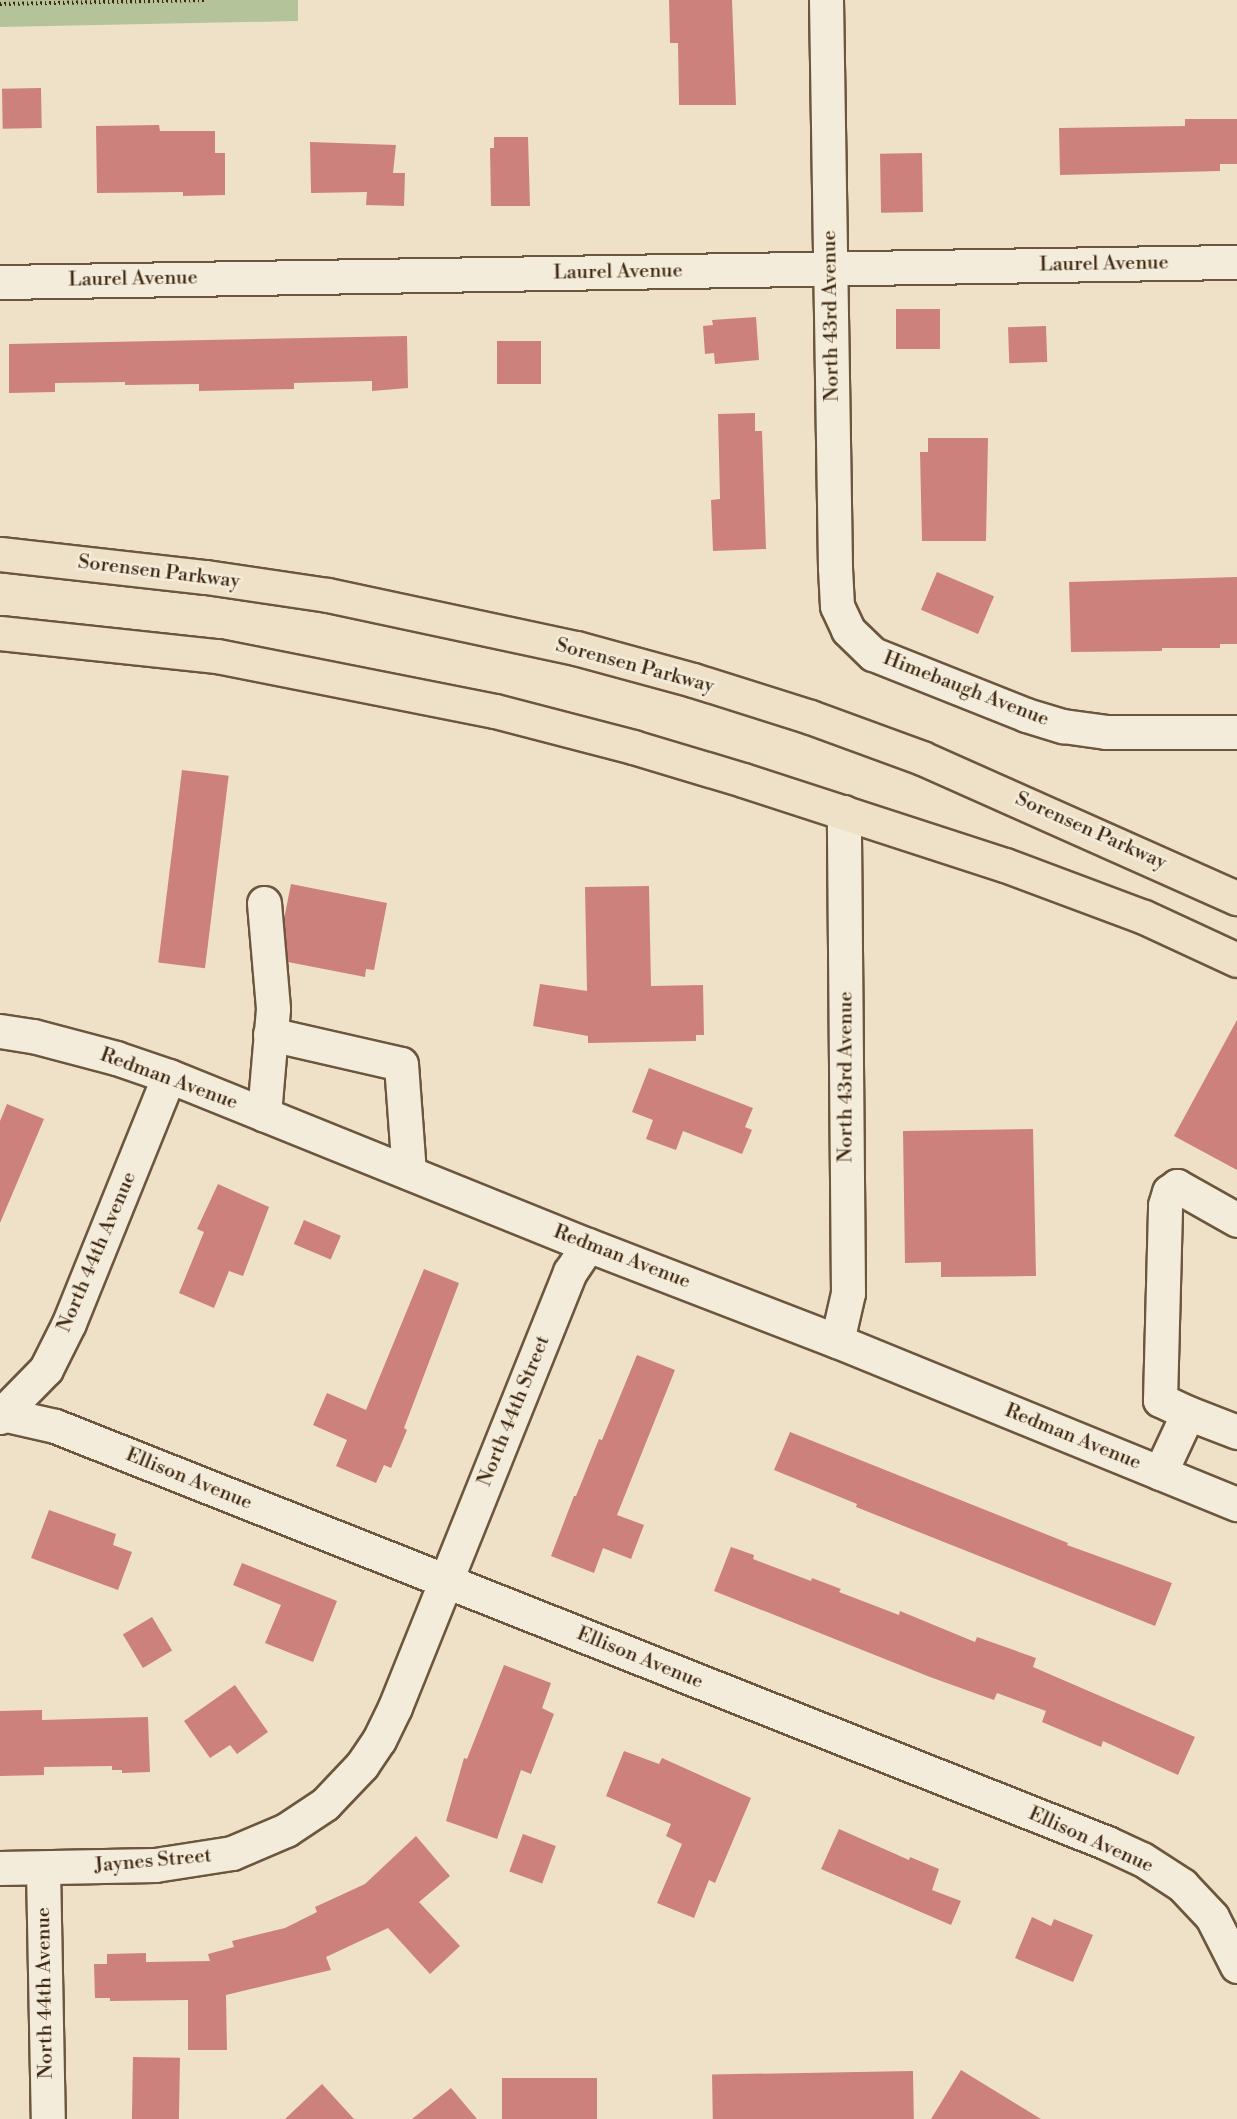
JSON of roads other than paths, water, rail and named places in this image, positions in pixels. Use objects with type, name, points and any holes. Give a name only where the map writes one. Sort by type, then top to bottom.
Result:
[{"type":"main road","name":"Sorensen Parkway","points":[[0,554],[206,577],[328,595],[576,648],[682,677],[810,717],[922,758],[1237,898]]},
{"type":"main road","points":[[0,633],[217,656],[495,711],[633,747],[844,812],[1086,894],[1237,960]]},
{"type":"street","name":"North 43rd Avenue","points":[[826,0],[835,568],[837,606],[848,630]]},
{"type":"street","name":"Laurel Avenue","points":[[0,282],[1237,262]]},
{"type":"street","name":"Himebaugh Avenue","points":[[848,630],[873,654],[1026,715],[1063,726],[1106,732],[1237,732]]},
{"type":"street","name":"North 43rd Avenue","points":[[837,1341],[848,1293],[844,812]]},
{"type":"street","points":[[264,903],[273,1009],[264,1114]]},
{"type":"street","name":"Redman Avenue","points":[[0,1031],[33,1036],[116,1058],[169,1076],[588,1245],[837,1341],[1237,1504]]},
{"type":"street","points":[[270,1034],[401,1064],[409,1173]]},
{"type":"street","name":"North 44th Avenue","points":[[1,1415],[46,1369],[64,1332],[169,1076]]},
{"type":"street","points":[[1237,1220],[1177,1186],[1169,1192],[1165,1205],[1160,1400],[1237,1432]]},
{"type":"street","name":"North 44th Street","points":[[446,1581],[570,1272],[588,1245]]},
{"type":"street","points":[[1160,1473],[1188,1413]]},
{"type":"street","name":"Ellison Avenue","points":[[1,1415],[55,1426],[1142,1859],[1182,1885],[1212,1917],[1237,1966]]},
{"type":"street","name":"Jaynes Street","points":[[0,1868],[155,1865],[232,1853],[286,1830],[325,1804],[362,1765],[379,1740],[395,1707],[446,1581]]},
{"type":"street","name":"North 44th Avenue","points":[[43,1868],[48,2119]]}]
